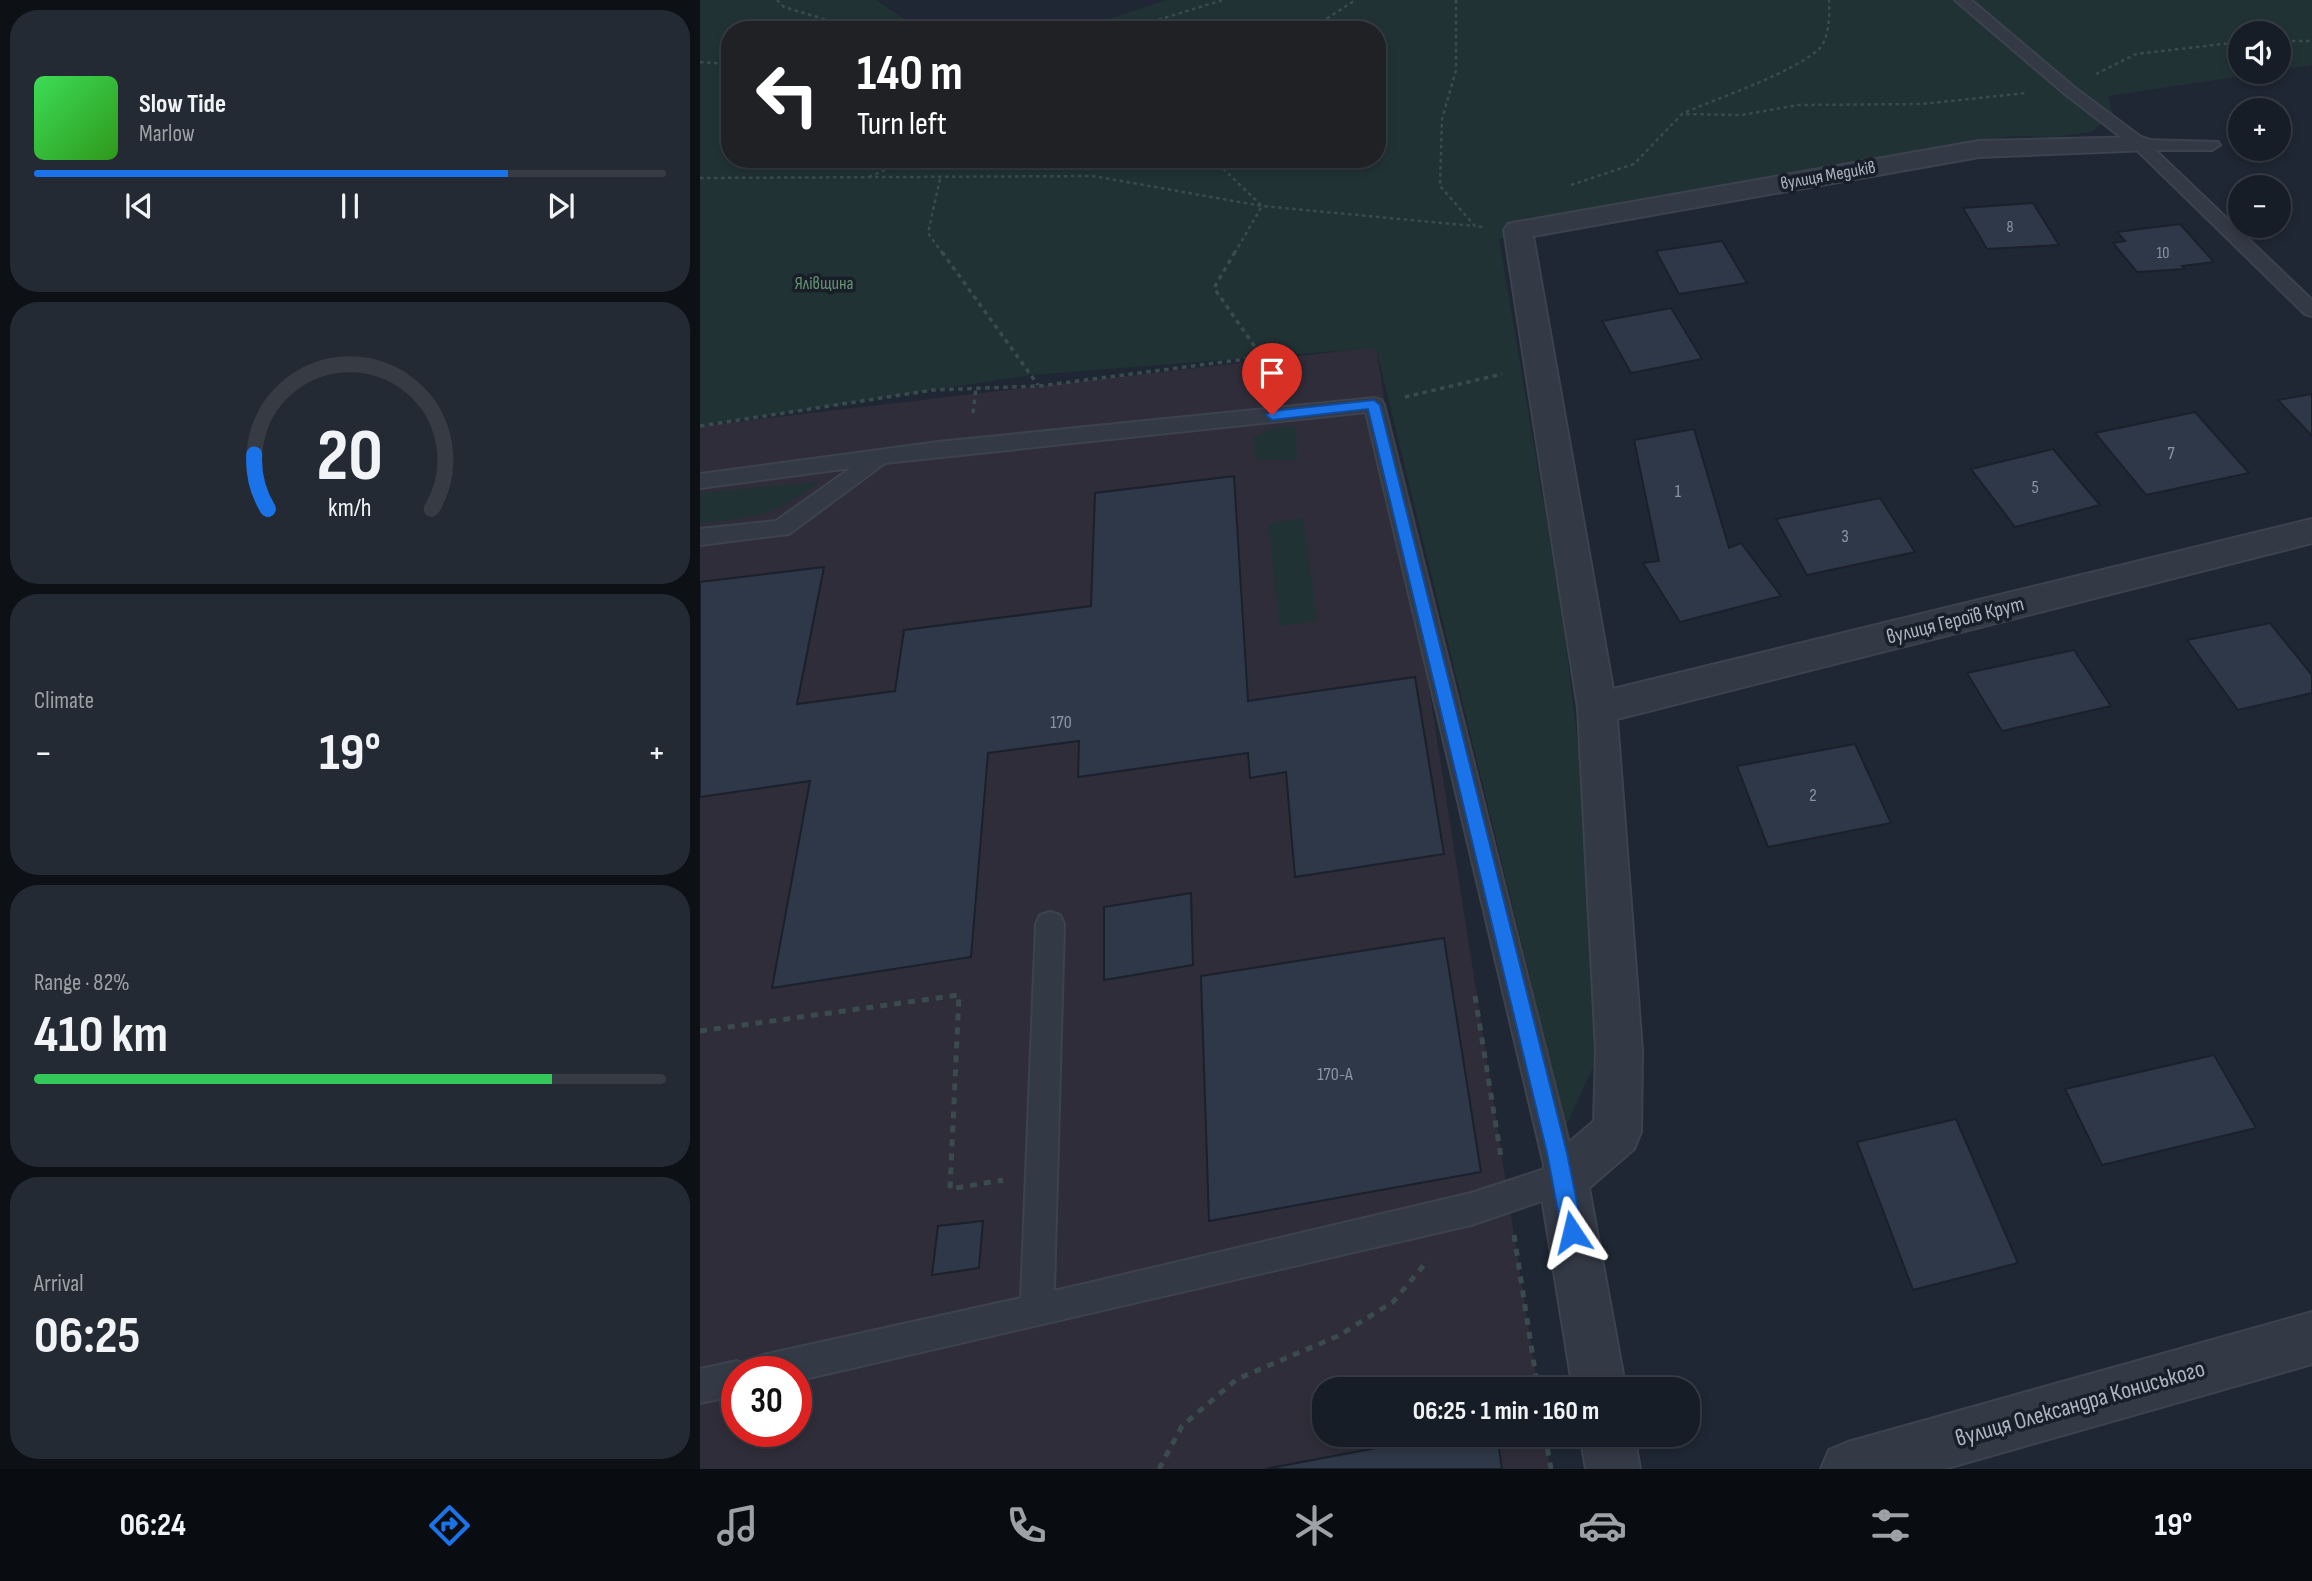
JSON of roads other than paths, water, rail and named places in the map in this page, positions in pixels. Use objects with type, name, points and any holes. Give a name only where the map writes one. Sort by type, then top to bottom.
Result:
[{"type":"street","name":"вулиця Медиків","points":[[1597,708],[1518,230],[1979,149],[2141,145]]},
{"type":"street","name":"вулиця Героїв Крут","points":[[1597,708],[2312,531]]},
{"type":"street","points":[[1597,708],[1619,1050],[1617,1132],[1563,1179],[1598,1377]]},
{"type":"street","name":"вулиця Олександра Кониського","points":[[1848,1469],[2312,1338]]},
{"type":"street","points":[[1609,1447],[1613,1469]]},
{"type":"lane","points":[[1962,0],[2070,91],[2141,145],[2312,310]]},
{"type":"lane","points":[[2141,145],[2212,145]]},
{"type":"lane","points":[[700,481],[938,449],[1374,405],[1563,1179],[1471,1209],[812,1361]]},
{"type":"lane","points":[[700,537],[781,528],[881,457]]},
{"type":"lane","points":[[1037,1311],[1050,924]]},
{"type":"lane","points":[[700,1386],[721,1381]]},
{"type":"park label","name":"Ялівщина","points":[[824,283]]}]
